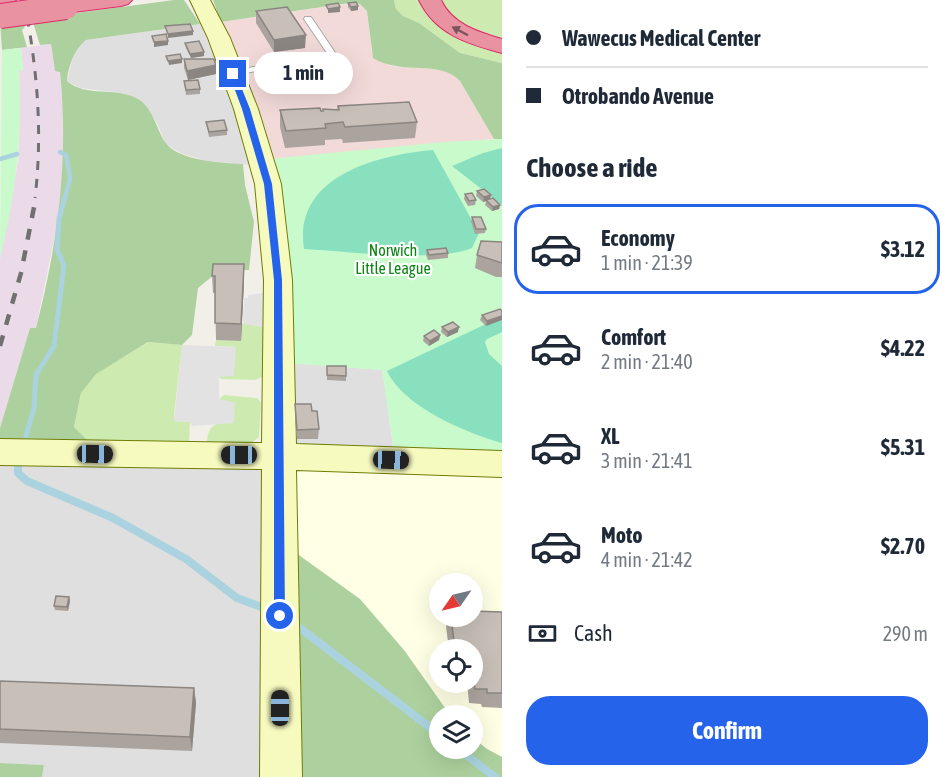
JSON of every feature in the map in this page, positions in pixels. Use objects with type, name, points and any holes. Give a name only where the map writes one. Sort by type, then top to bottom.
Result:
[{"type":"highway","points":[[0,1],[5,0]]},
{"type":"highway","points":[[0,16],[121,0]]},
{"type":"highway","points":[[430,0],[437,14],[454,28],[476,38],[502,45]]},
{"type":"street","points":[[200,0],[219,38],[246,109],[268,184],[278,280],[281,777]]},
{"type":"street","points":[[0,452],[280,456],[502,464]]},
{"type":"lane","points":[[233,74],[332,54],[308,19]]},
{"type":"shaded area","points":[[350,3],[360,4],[367,11],[372,54],[390,66],[439,69],[453,74],[460,81],[494,139],[269,159],[221,22]]},
{"type":"shaded area","points":[[200,24],[227,84],[251,165],[207,161],[180,153],[166,144],[157,123],[136,98],[122,93],[80,88],[67,81],[79,45],[86,40]]},
{"type":"shaded area","points":[[51,44],[55,71],[60,71],[63,108],[64,159],[59,215],[36,328],[30,328],[0,428],[0,259],[18,162],[19,70],[23,70],[21,48]]},
{"type":"shaded area","points":[[263,293],[263,327],[243,324],[244,298],[248,298],[248,295]]},
{"type":"shaded area","points":[[182,345],[236,347],[234,376],[219,377],[219,399],[235,403],[234,423],[192,426],[190,422],[174,421]]},
{"type":"shaded area","points":[[278,362],[383,370],[395,463],[280,456]]},
{"type":"shaded area","points":[[280,456],[502,467],[502,757],[483,746],[483,705],[443,705],[434,693],[483,693],[483,639],[429,639],[429,685],[404,650],[280,542]]},
{"type":"shaded area","points":[[0,460],[261,468],[264,777],[42,777],[44,765],[0,763]]},
{"type":"green space","points":[[184,0],[200,24],[86,40],[73,58],[67,81],[83,89],[120,93],[138,99],[151,113],[165,142],[179,153],[201,160],[243,164],[245,185],[254,222],[249,270],[220,270],[198,288],[192,335],[182,345],[148,342],[96,374],[81,393],[74,427],[87,440],[84,444],[0,447],[0,428],[30,328],[36,328],[44,296],[60,201],[63,137],[60,72],[55,71],[51,44],[40,45],[32,19]]},
{"type":"green space","points":[[213,0],[394,0],[396,9],[403,16],[419,23],[460,53],[502,63],[502,139],[494,139],[460,81],[452,74],[432,69],[396,66],[373,58],[367,11],[360,4],[349,3],[221,22]]},
{"type":"green space","points":[[394,0],[425,0],[502,49],[502,63],[460,53],[419,23],[403,16],[396,9]]},
{"type":"green space","points":[[438,0],[502,0],[502,41],[478,34],[450,18]]},
{"type":"green space","points":[[23,20],[25,27],[22,30],[27,47],[2,50],[0,22]]},
{"type":"green space","points":[[21,48],[23,70],[19,71],[20,119],[17,166],[0,259],[2,50]]},
{"type":"green space","name":"Norwich Little League","points":[[502,139],[502,454],[394,451],[382,370],[285,363],[269,159],[444,142]]},
{"type":"green space","points":[[502,148],[502,205],[452,166]]},
{"type":"green space","points":[[433,150],[479,233],[472,248],[437,255],[366,254],[304,249],[304,224],[312,203],[325,187],[343,174],[365,164],[388,157]]},
{"type":"green space","points":[[502,318],[502,332],[485,342],[489,354],[502,366],[502,443],[471,433],[421,407],[395,384],[387,371],[488,323]]},
{"type":"green space","points":[[241,323],[263,327],[262,377],[255,380],[221,379],[219,377],[236,347],[215,346],[216,340],[241,341]]},
{"type":"green space","points":[[149,342],[182,345],[174,415],[175,421],[190,422],[189,442],[184,445],[84,444],[83,437],[74,427],[81,393],[96,373]]},
{"type":"green space","points":[[224,395],[257,398],[261,403],[259,437],[250,444],[210,445],[207,441],[209,431],[214,425],[232,423],[219,399]]},
{"type":"green space","points":[[296,553],[360,599],[404,650],[429,685],[429,693],[434,693],[443,705],[429,705],[429,759],[483,759],[483,746],[502,757],[502,777],[294,777]]},
{"type":"green space","points":[[0,763],[44,765],[42,777],[0,777]]},
{"type":"building","points":[[356,2],[358,6],[351,7],[348,3]]},
{"type":"building","points":[[338,3],[340,7],[328,9],[326,5]]},
{"type":"building","points":[[287,7],[306,35],[274,40],[256,11]]},
{"type":"building","points":[[190,24],[193,31],[168,34],[165,26]]},
{"type":"building","points":[[166,34],[168,41],[154,42],[152,36]]},
{"type":"building","points":[[199,41],[204,52],[190,54],[185,43]]},
{"type":"building","points":[[180,54],[182,59],[168,61],[166,56]]},
{"type":"building","points":[[184,59],[214,59],[216,65],[187,71]]},
{"type":"building","points":[[198,80],[200,89],[186,90],[184,81]]},
{"type":"building","points":[[409,102],[417,122],[345,127],[343,122],[325,124],[326,128],[286,131],[280,110],[320,108],[323,111],[323,109],[339,110],[338,106]]},
{"type":"building","points":[[224,120],[227,130],[209,132],[206,122]]},
{"type":"building","points":[[484,189],[491,195],[484,197],[477,191]]},
{"type":"building","points":[[472,193],[476,200],[469,201],[465,194]]},
{"type":"building","points":[[493,198],[500,205],[493,207],[486,200]]},
{"type":"building","points":[[472,217],[481,217],[486,229],[476,229]]},
{"type":"building","points":[[481,241],[502,242],[502,263],[477,255]]},
{"type":"building","points":[[446,248],[448,253],[429,255],[427,250]]},
{"type":"building","points":[[213,264],[244,264],[241,324],[215,323]]},
{"type":"building","points":[[500,309],[502,316],[487,321],[482,315]]},
{"type":"building","points":[[453,322],[459,327],[448,332],[442,327]]},
{"type":"building","points":[[434,330],[440,335],[430,341],[424,336]]},
{"type":"building","points":[[327,366],[346,366],[346,376],[327,375]]},
{"type":"building","points":[[295,404],[311,404],[312,411],[317,411],[319,429],[297,430]]},
{"type":"building","points":[[56,596],[69,597],[67,607],[54,606]]},
{"type":"building","points":[[483,611],[502,612],[502,693],[487,693],[487,689],[483,689],[483,639],[454,639],[452,627],[483,627]]},
{"type":"building","points":[[0,681],[194,688],[190,737],[0,729]]},
{"type":"waterway","points":[[60,152],[66,155],[70,178],[65,198]]},
{"type":"waterway","points":[[0,159],[17,154]]},
{"type":"waterway","points":[[26,436],[34,408],[36,375],[54,346],[64,265],[57,250],[59,219],[65,197]]},
{"type":"waterway","points":[[18,466],[18,473],[27,481],[113,518],[186,559],[237,598],[267,609]]},
{"type":"waterway","points":[[292,622],[429,727]]},
{"type":"waterway","points":[[471,759],[495,777]]},
{"type":"railway","points":[[24,0],[37,99],[38,148],[35,198]]},
{"type":"railway","points":[[0,346],[21,273],[36,197]]},
{"type":"route","points":[[233,74],[268,184],[278,280],[280,616]]}]
